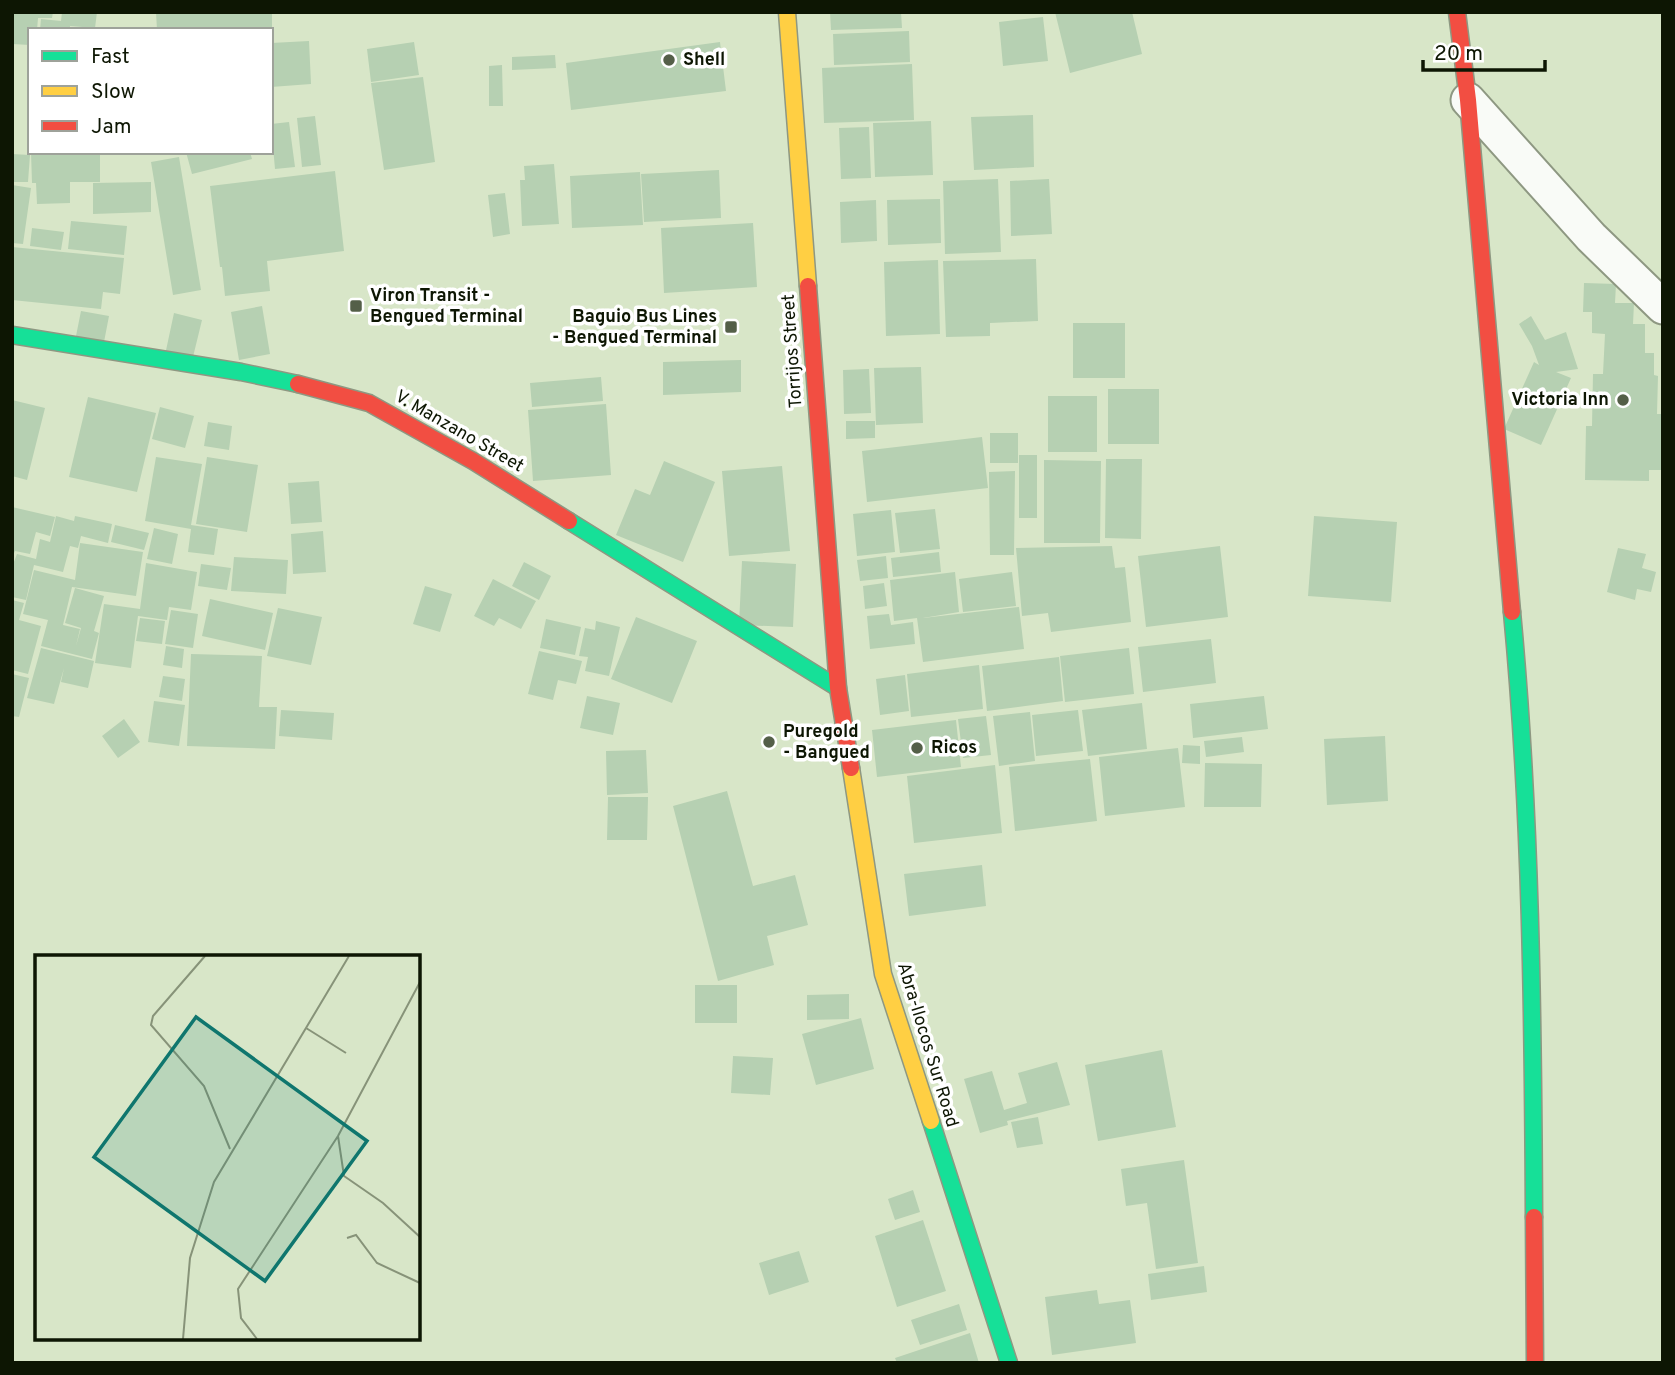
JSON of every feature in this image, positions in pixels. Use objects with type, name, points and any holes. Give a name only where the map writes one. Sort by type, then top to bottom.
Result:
[{"type":"street","name":"Torrijos Street","points":[[788,12],[838,688]]},
{"type":"street","points":[[1457,12],[1468,100],[1522,717],[1532,963],[1535,1363]]},
{"type":"street","points":[[1468,100],[1591,237],[1663,307]]},
{"type":"street","name":"V. Manzano Street","points":[[12,335],[241,372],[369,403],[473,461],[838,688]]},
{"type":"street","name":"Abra-Ilocos Sur Road","points":[[838,688],[883,975],[1009,1363]]},
{"type":"building","points":[[12,12],[53,12],[52,18],[38,18],[37,28],[28,28],[28,45],[12,44]]},
{"type":"building","points":[[62,12],[97,12],[95,28],[40,28],[41,19],[61,21]]},
{"type":"building","points":[[156,12],[272,12],[272,28],[157,28]]},
{"type":"building","points":[[830,12],[901,12],[902,28],[831,30]]},
{"type":"building","points":[[1055,12],[1132,12],[1142,54],[1070,73]]},
{"type":"building","points":[[1043,17],[1048,61],[1003,66],[999,22]]},
{"type":"building","points":[[909,31],[910,62],[834,65],[833,34]]},
{"type":"building","points":[[309,41],[311,84],[273,87],[273,43]]},
{"type":"building","points":[[414,42],[419,75],[371,82],[367,49]]},
{"type":"building","points":[[720,42],[726,91],[571,110],[566,63]]},
{"type":"building","points":[[555,55],[556,68],[512,70],[512,57]]},
{"type":"building","points":[[912,64],[914,120],[824,123],[822,68]]},
{"type":"building","points":[[502,65],[503,106],[489,106],[489,66]]},
{"type":"building","points":[[423,77],[435,162],[384,170],[371,83]]},
{"type":"building","points":[[1033,115],[1034,167],[974,170],[971,117]]},
{"type":"building","points":[[315,116],[321,165],[302,167],[297,118]]},
{"type":"building","points":[[931,121],[933,175],[875,177],[873,123]]},
{"type":"building","points":[[289,122],[295,167],[275,169],[273,124]]},
{"type":"building","points":[[869,127],[871,178],[841,179],[839,128]]},
{"type":"building","points":[[12,154],[30,155],[28,182],[12,182]]},
{"type":"building","points":[[31,154],[100,154],[100,182],[70,182],[70,203],[37,204],[36,183],[32,183]]},
{"type":"building","points":[[187,154],[251,154],[252,159],[192,174]]},
{"type":"building","points":[[179,157],[201,290],[173,295],[151,162]]},
{"type":"building","points":[[554,164],[559,224],[522,226],[520,180],[525,180],[524,166]]},
{"type":"building","points":[[719,170],[721,218],[644,222],[641,174]]},
{"type":"building","points":[[335,171],[344,251],[267,261],[270,291],[225,296],[210,186]]},
{"type":"building","points":[[640,172],[643,225],[572,228],[570,176]]},
{"type":"building","points":[[998,179],[1001,252],[945,254],[943,181]]},
{"type":"building","points":[[1049,179],[1052,234],[1011,236],[1010,181]]},
{"type":"building","points":[[151,182],[151,212],[93,214],[93,183]]},
{"type":"building","points":[[12,185],[31,188],[23,244],[12,243]]},
{"type":"building","points":[[505,193],[510,234],[493,237],[488,195]]},
{"type":"building","points":[[940,199],[941,243],[888,245],[887,200]]},
{"type":"building","points":[[876,200],[877,241],[841,243],[840,202]]},
{"type":"building","points":[[71,221],[127,226],[124,255],[68,249]]},
{"type":"building","points":[[753,223],[757,287],[664,293],[661,228]]},
{"type":"building","points":[[32,228],[64,232],[61,250],[30,246]]},
{"type":"building","points":[[12,247],[124,258],[120,294],[103,292],[101,309],[12,300]]},
{"type":"building","points":[[1036,259],[1038,321],[990,323],[990,336],[946,337],[943,261]]},
{"type":"building","points":[[938,260],[940,334],[886,336],[884,262]]},
{"type":"building","points":[[1584,283],[1616,284],[1615,303],[1634,303],[1633,324],[1645,324],[1645,353],[1654,353],[1654,375],[1658,376],[1657,414],[1663,414],[1663,470],[1649,470],[1649,481],[1585,480],[1586,426],[1592,426],[1593,374],[1603,374],[1605,334],[1592,333],[1592,312],[1583,312]]},
{"type":"building","points":[[262,306],[270,354],[239,360],[231,312]]},
{"type":"building","points":[[81,311],[109,316],[104,342],[76,336]]},
{"type":"building","points":[[174,313],[202,320],[192,361],[165,355]]},
{"type":"building","points":[[1531,316],[1545,340],[1566,332],[1578,369],[1556,372],[1571,378],[1541,445],[1504,429],[1534,362],[1539,365],[1519,324]]},
{"type":"building","points":[[1073,323],[1125,323],[1125,378],[1073,378]]},
{"type":"building","points":[[741,360],[741,392],[663,395],[663,362]]},
{"type":"building","points":[[921,367],[923,423],[876,425],[874,368]]},
{"type":"building","points":[[869,369],[871,413],[844,414],[843,370]]},
{"type":"building","points":[[601,377],[603,401],[532,407],[530,383]]},
{"type":"building","points":[[1108,389],[1159,389],[1159,444],[1108,444]]},
{"type":"building","points":[[1048,396],[1097,396],[1097,452],[1048,452]]},
{"type":"building","points":[[88,397],[156,413],[137,492],[69,477]]},
{"type":"building","points":[[12,400],[45,408],[27,480],[12,476]]},
{"type":"building","points":[[606,404],[611,475],[533,481],[528,410]]},
{"type":"building","points":[[160,407],[194,416],[185,448],[152,439]]},
{"type":"building","points":[[846,421],[875,421],[875,438],[846,439]]},
{"type":"building","points":[[208,422],[232,426],[229,450],[204,446]]},
{"type":"building","points":[[990,433],[1018,433],[1018,463],[990,463]]},
{"type":"building","points":[[982,437],[988,488],[867,502],[862,451]]},
{"type":"building","points":[[1019,455],[1037,455],[1037,518],[1019,518]]},
{"type":"building","points":[[156,457],[202,464],[191,525],[218,529],[214,555],[188,552],[191,529],[145,521]]},
{"type":"building","points":[[207,457],[258,465],[247,532],[196,524]]},
{"type":"building","points":[[1106,459],[1142,459],[1141,539],[1105,538]]},
{"type":"building","points":[[1044,460],[1101,461],[1100,543],[1044,543]]},
{"type":"building","points":[[664,461],[715,482],[683,562],[616,535],[635,489],[650,495]]},
{"type":"building","points":[[782,466],[790,551],[729,556],[722,471]]},
{"type":"building","points":[[1015,471],[1014,555],[990,555],[989,472]]},
{"type":"building","points":[[319,481],[322,522],[291,524],[288,483]]},
{"type":"building","points":[[12,507],[55,517],[50,536],[36,532],[30,554],[15,551],[12,557]]},
{"type":"building","points":[[935,509],[940,549],[900,553],[895,513]]},
{"type":"building","points":[[891,510],[895,552],[857,556],[853,514]]},
{"type":"building","points":[[56,516],[74,521],[75,516],[112,524],[108,543],[81,536],[78,548],[70,546],[63,572],[34,565],[26,600],[12,597],[12,567],[17,554],[36,559],[40,539],[50,542]]},
{"type":"building","points":[[1314,516],[1397,522],[1391,602],[1308,596]]},
{"type":"building","points":[[115,525],[149,533],[144,550],[111,542]]},
{"type":"building","points":[[154,528],[178,534],[172,564],[147,559]]},
{"type":"building","points":[[323,531],[326,572],[293,574],[291,534]]},
{"type":"building","points":[[80,543],[143,552],[136,596],[72,587],[63,625],[80,629],[76,646],[81,628],[65,623],[75,588],[104,596],[94,631],[99,633],[92,659],[41,646],[48,620],[23,614],[34,570],[75,580]]},
{"type":"building","points":[[1112,546],[1115,568],[1125,567],[1131,622],[1051,632],[1048,613],[1022,616],[1016,548]]},
{"type":"building","points":[[1220,546],[1228,617],[1146,627],[1138,556]]},
{"type":"building","points":[[1618,548],[1646,554],[1642,568],[1656,572],[1651,592],[1637,589],[1635,600],[1607,592]]},
{"type":"building","points":[[939,552],[941,572],[893,577],[891,558]]},
{"type":"building","points":[[886,556],[888,578],[860,581],[857,560]]},
{"type":"building","points":[[234,557],[288,560],[286,594],[231,591]]},
{"type":"building","points":[[742,561],[796,564],[793,627],[739,625]]},
{"type":"building","points":[[524,562],[551,576],[539,600],[512,586]]},
{"type":"building","points":[[146,563],[197,572],[191,610],[169,607],[167,620],[138,616],[131,668],[95,663],[104,604],[140,609]]},
{"type":"building","points":[[201,564],[231,568],[227,590],[198,586]]},
{"type":"building","points":[[955,572],[959,612],[923,618],[1019,607],[1024,649],[923,662],[917,618],[894,621],[890,580]]},
{"type":"building","points":[[1012,572],[1016,606],[963,612],[959,579]]},
{"type":"building","points":[[493,579],[536,601],[521,629],[499,618],[494,626],[474,616]]},
{"type":"building","points":[[884,583],[887,606],[865,609],[863,586]]},
{"type":"building","points":[[425,586],[452,594],[440,632],[413,624]]},
{"type":"building","points":[[210,599],[273,613],[265,650],[202,636]]},
{"type":"building","points":[[12,600],[24,603],[19,620],[41,626],[28,674],[12,670]]},
{"type":"building","points":[[278,608],[322,617],[311,665],[267,656]]},
{"type":"building","points":[[171,610],[198,614],[193,648],[165,644]]},
{"type":"building","points":[[889,614],[891,625],[913,622],[915,644],[870,649],[867,616]]},
{"type":"building","points":[[636,617],[697,641],[672,703],[611,679]]},
{"type":"building","points":[[140,618],[165,621],[162,644],[136,641]]},
{"type":"building","points":[[546,619],[581,627],[575,655],[540,648]]},
{"type":"building","points":[[596,621],[620,627],[609,676],[585,671],[588,657],[579,656],[585,628],[595,630]]},
{"type":"building","points":[[1211,639],[1216,683],[1143,692],[1138,647]]},
{"type":"building","points":[[166,646],[184,649],[182,668],[163,665]]},
{"type":"building","points":[[41,648],[94,661],[88,688],[61,682],[64,668],[54,704],[27,698]]},
{"type":"building","points":[[1129,648],[1134,694],[1065,702],[1060,656]]},
{"type":"building","points":[[539,651],[582,661],[576,684],[558,680],[553,700],[528,694]]},
{"type":"building","points":[[191,654],[262,656],[259,707],[277,707],[275,749],[187,746]]},
{"type":"building","points":[[1059,657],[1063,701],[987,711],[982,666]]},
{"type":"building","points":[[979,665],[983,709],[911,717],[907,674]]},
{"type":"building","points":[[12,674],[29,678],[19,717],[12,716]]},
{"type":"building","points":[[905,675],[909,711],[880,715],[876,679]]},
{"type":"building","points":[[163,676],[185,679],[182,701],[159,697]]},
{"type":"building","points":[[587,696],[620,703],[613,735],[580,728]]},
{"type":"building","points":[[1264,696],[1268,729],[1193,738],[1190,704]]},
{"type":"building","points":[[154,701],[185,705],[179,746],[148,742]]},
{"type":"building","points":[[1142,703],[1147,749],[1088,756],[1082,710]]},
{"type":"building","points":[[281,710],[334,713],[332,740],[279,736]]},
{"type":"building","points":[[1078,710],[1083,751],[1036,756],[1032,715]]},
{"type":"building","points":[[1030,712],[1035,761],[999,766],[993,716]]},
{"type":"building","points":[[986,716],[991,755],[963,758],[958,719]]},
{"type":"building","points":[[124,719],[140,742],[118,758],[102,736]]},
{"type":"building","name":"Ricos","points":[[956,720],[961,767],[877,777],[872,730]]},
{"type":"building","points":[[1385,736],[1388,801],[1327,805],[1324,739]]},
{"type":"building","points":[[1242,737],[1244,752],[1206,757],[1204,741]]},
{"type":"building","points":[[1183,745],[1200,746],[1200,764],[1182,763]]},
{"type":"building","points":[[1178,748],[1185,807],[1105,816],[1099,757]]},
{"type":"building","points":[[646,750],[648,793],[607,795],[606,751]]},
{"type":"building","points":[[1090,759],[1097,821],[1015,831],[1009,767]]},
{"type":"building","points":[[1205,763],[1262,764],[1261,807],[1204,807]]},
{"type":"building","points":[[995,765],[1002,833],[914,843],[907,776]]},
{"type":"building","points":[[727,791],[753,886],[795,875],[808,925],[767,936],[774,965],[718,981],[673,806]]},
{"type":"building","points":[[608,797],[648,797],[647,840],[607,840]]},
{"type":"building","points":[[982,865],[986,906],[909,916],[904,874]]},
{"type":"building","points":[[695,985],[737,985],[737,1023],[695,1023]]},
{"type":"building","points":[[849,994],[849,1019],[807,1020],[807,995]]},
{"type":"building","points":[[861,1018],[874,1069],[816,1085],[802,1034]]},
{"type":"building","points":[[1162,1050],[1176,1127],[1098,1141],[1085,1065]]},
{"type":"building","points":[[733,1056],[773,1058],[770,1095],[731,1093]]},
{"type":"building","points":[[1057,1062],[1070,1105],[1007,1121],[1008,1125],[980,1133],[964,1079],[992,1071],[1004,1110],[1027,1103],[1018,1073]]},
{"type":"building","points":[[1038,1117],[1043,1144],[1017,1148],[1011,1122]]},
{"type":"building","points":[[1184,1160],[1198,1263],[1156,1269],[1147,1203],[1126,1206],[1121,1169]]},
{"type":"building","points":[[913,1190],[920,1212],[895,1220],[888,1199]]},
{"type":"building","points":[[923,1220],[946,1291],[897,1307],[875,1236]]},
{"type":"building","points":[[799,1251],[809,1282],[769,1295],[759,1263]]},
{"type":"building","points":[[1204,1266],[1207,1292],[1151,1300],[1148,1274]]},
{"type":"building","points":[[1097,1290],[1099,1304],[1130,1300],[1136,1343],[1052,1355],[1045,1297]]},
{"type":"building","points":[[959,1304],[967,1330],[920,1345],[911,1320]]},
{"type":"building","points":[[970,1333],[979,1363],[897,1363],[895,1358]]},
{"type":"traffic: fast","points":[[12,335],[241,372],[298,384]]},
{"type":"traffic: fast","points":[[569,521],[838,688]]},
{"type":"traffic: fast","points":[[1512,612],[1527,838],[1532,990],[1534,1217]]},
{"type":"traffic: fast","points":[[931,1121],[1009,1363]]},
{"type":"traffic: slow","points":[[787,12],[808,286]]},
{"type":"traffic: slow","points":[[851,768],[883,974],[931,1121]]},
{"type":"traffic: jam","points":[[1457,12],[1468,100],[1512,612]]},
{"type":"traffic: jam","points":[[808,286],[838,688],[851,768]]},
{"type":"traffic: jam","points":[[298,384],[369,403],[473,461],[569,521]]},
{"type":"traffic: jam","points":[[1534,1217],[1535,1363]]},
{"type":"place","name":"Shell","points":[[669,60]]},
{"type":"place","name":"Viron Transit - Bengued Terminal","points":[[356,306]]},
{"type":"place","name":"Baguio Bus Lines - Bengued Terminal","points":[[731,327]]},
{"type":"place","name":"Victoria Inn","points":[[1623,400]]},
{"type":"place","name":"Puregold - Bangued","points":[[769,742]]},
{"type":"place","name":"Ricos","points":[[917,748]]}]
